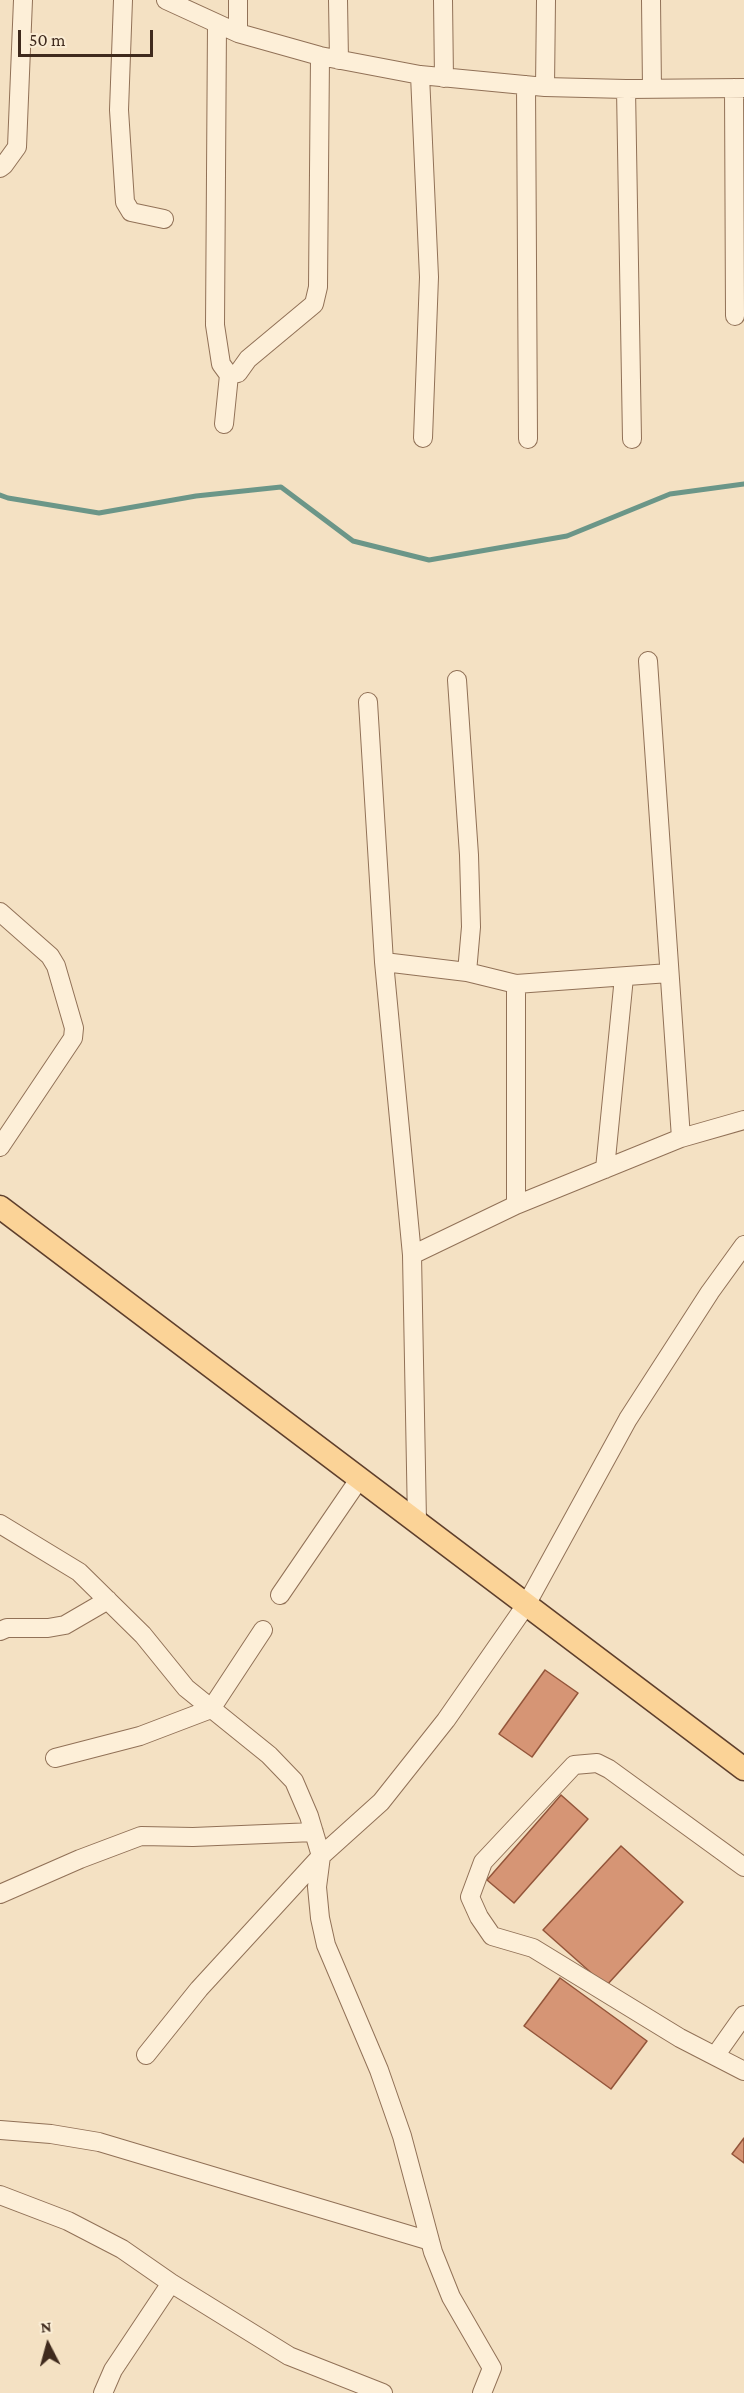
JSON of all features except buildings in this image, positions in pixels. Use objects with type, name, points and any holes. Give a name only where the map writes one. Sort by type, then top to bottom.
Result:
[{"type":"main road","points":[[0,1207],[744,1769]]},
{"type":"street","points":[[0,168],[17,147],[23,0]]},
{"type":"street","points":[[123,0],[119,110],[125,202],[131,212],[164,219]]},
{"type":"street","points":[[166,0],[238,33],[320,56],[420,75],[545,87],[739,88],[735,316]]},
{"type":"street","points":[[238,0],[238,33]]},
{"type":"street","points":[[338,0],[339,60]]},
{"type":"street","points":[[443,0],[444,78]]},
{"type":"street","points":[[545,87],[546,0]]},
{"type":"street","points":[[651,0],[652,89]]},
{"type":"street","points":[[217,24],[215,325],[221,364],[229,375],[224,424]]},
{"type":"street","points":[[229,375],[238,373],[248,359],[314,304],[318,287],[320,56]]},
{"type":"street","points":[[420,75],[429,277],[423,438]]},
{"type":"street","points":[[526,85],[528,439]]},
{"type":"street","points":[[626,89],[632,439]]},
{"type":"street","points":[[648,661],[681,1138]]},
{"type":"street","points":[[457,680],[470,855],[471,927],[467,972]]},
{"type":"street","points":[[368,702],[384,962],[412,1254],[417,1521]]},
{"type":"street","points":[[0,912],[50,956],[56,966],[74,1028],[73,1038],[0,1147]]},
{"type":"street","points":[[384,962],[467,972],[516,984],[669,973]]},
{"type":"street","points":[[605,1169],[624,977]]},
{"type":"street","points":[[516,984],[516,1205]]},
{"type":"street","points":[[412,1254],[516,1205],[681,1138],[744,1120]]},
{"type":"street","points":[[146,2055],[199,1989],[321,1856],[381,1802],[446,1720],[526,1605],[628,1419],[710,1292],[744,1245]]},
{"type":"street","points":[[280,1595],[360,1478]]},
{"type":"street","points":[[0,1524],[79,1572],[142,1635],[186,1688],[269,1755],[294,1781],[321,1856],[317,1887],[326,1945],[379,2070],[402,2136],[430,2241],[451,2297],[492,2368],[482,2393]]},
{"type":"street","points":[[0,1631],[7,1628],[48,1628],[66,1624],[108,1600]]},
{"type":"street","points":[[55,1758],[140,1736],[211,1709],[263,1630]]},
{"type":"street","points":[[744,1867],[609,1769],[597,1763],[574,1765],[483,1862],[470,1897],[479,1917],[492,1936],[533,1948],[680,2038],[744,2071]]},
{"type":"street","points":[[0,1894],[80,1859],[141,1836],[193,1837],[314,1832]]},
{"type":"street","points":[[715,2056],[744,2015]]},
{"type":"street","points":[[0,2130],[51,2134],[99,2142],[430,2241]]},
{"type":"street","points":[[0,2195],[68,2221],[122,2248],[171,2283],[290,2356],[383,2393]]},
{"type":"street","points":[[103,2393],[113,2370],[171,2283]]},
{"type":"waterway","points":[[0,495],[99,513],[196,496],[281,487],[353,541],[429,560],[567,536],[670,494],[744,484]]}]
